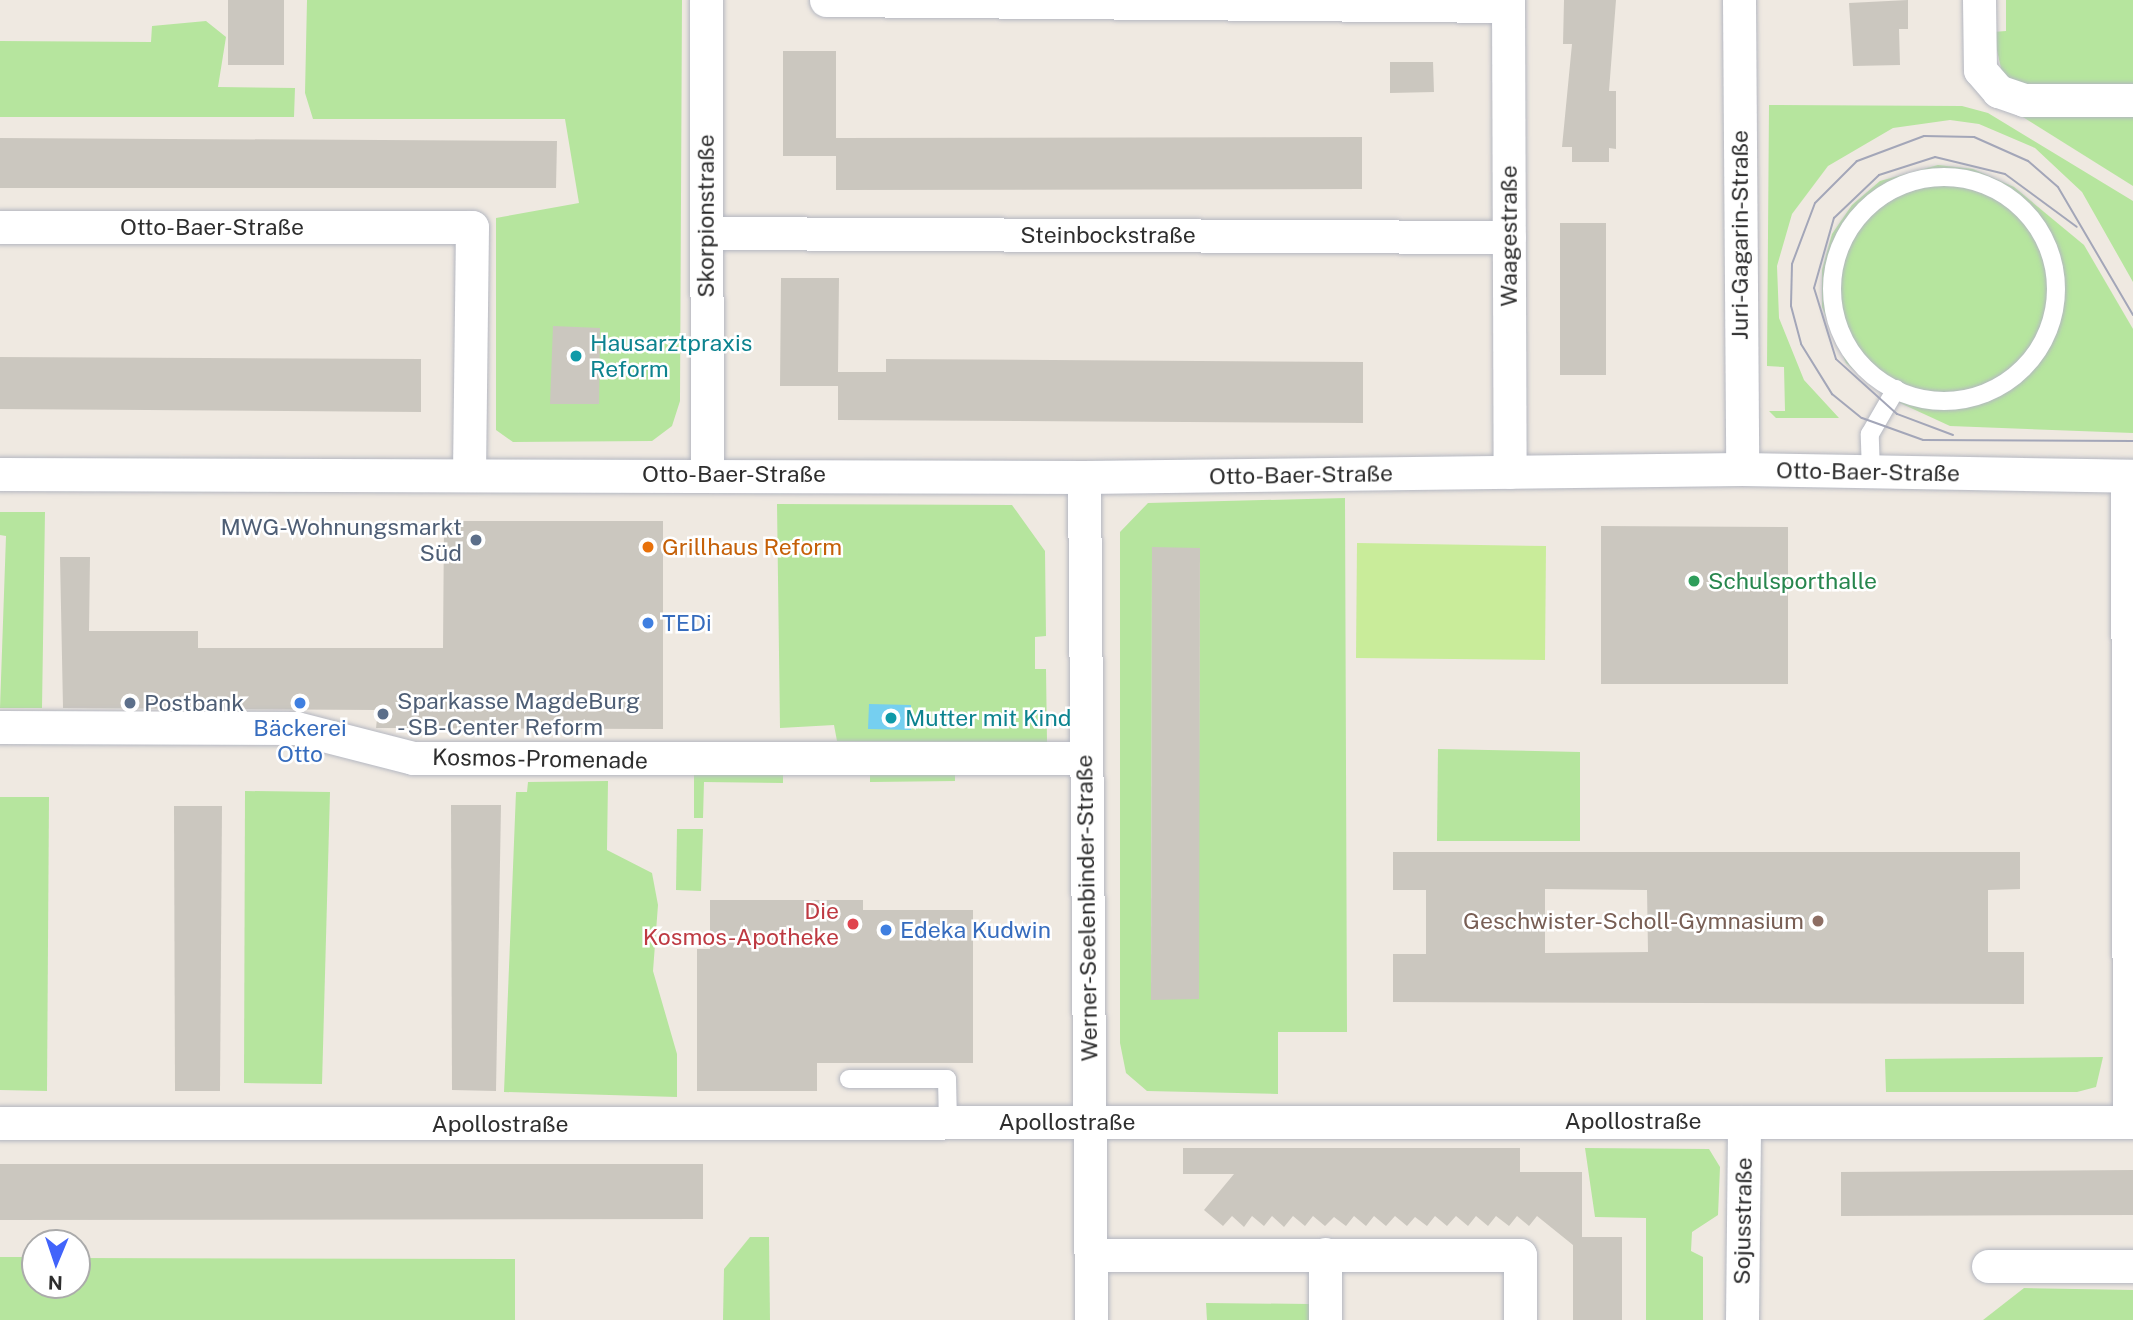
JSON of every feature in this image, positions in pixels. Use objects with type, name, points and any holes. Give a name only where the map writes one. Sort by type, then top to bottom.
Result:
[{"type":"street","name":"Skorpionstraße","points":[[706,0],[707,475]]},
{"type":"street","points":[[826,0],[1508,3]]},
{"type":"street","name":"Juri-Gagarin-Straße","points":[[1739,0],[1742,470]]},
{"type":"street","points":[[1979,0],[1980,71],[1998,91],[2024,100],[2133,100]]},
{"type":"street","name":"Waagestraße","points":[[1508,3],[1510,472]]},
{"type":"street","name":"Otto-Baer-Straße","points":[[0,227],[472,228],[469,474]]},
{"type":"street","name":"Steinbockstraße","points":[[706,233],[1509,237]]},
{"type":"street","name":"Otto-Baer-Straße","points":[[0,474],[1084,477],[1742,470],[2130,476]]},
{"type":"street","points":[[2130,476],[2131,1122]]},
{"type":"street","name":"Werner-Seelenbinder-Straße","points":[[1084,477],[1084,758],[1092,1122],[1091,1320]]},
{"type":"street","name":"Kosmos-Promenade","points":[[0,727],[296,728],[413,758],[1084,758]]},
{"type":"street","name":"Sojusstraße","points":[[1742,1320],[1744,1122]]},
{"type":"street","name":"Apollostraße","points":[[0,1123],[2131,1122]]},
{"type":"street","points":[[1325,1254],[1325,1320]]},
{"type":"street","points":[[1092,1255],[1520,1255],[1520,1320]]},
{"type":"street","points":[[1988,1266],[2133,1266]]},
{"type":"lane","points":[[1948,178],[1990,187],[2024,211],[2049,247],[2055,296],[2043,337],[2017,374],[1983,394],[1936,401],[1896,389],[1858,360],[1838,323],[1832,281],[1843,241],[1867,206],[1908,184],[1948,178]]},
{"type":"lane","points":[[1871,471],[1870,434],[1896,389]]},
{"type":"lane","points":[[849,1079],[947,1079],[948,1123]]},
{"type":"green space","points":[[307,0],[682,0],[680,401],[672,426],[652,441],[513,442],[496,430],[496,218],[579,203],[565,119],[313,119],[305,93]]},
{"type":"green space","points":[[2006,0],[2133,0],[2133,92],[2028,91],[2002,73],[1993,32],[2006,31]]},
{"type":"green space","points":[[206,21],[226,37],[218,87],[295,88],[294,117],[0,117],[0,41],[151,42],[152,26]]},
{"type":"green space","points":[[1769,105],[1962,106],[1988,113],[2133,201],[2133,282],[2082,192],[2035,148],[1979,124],[1950,120],[1893,128],[1828,166],[1792,214],[1777,266],[1779,318],[1804,380],[1839,418],[1776,418],[1769,411],[1785,411],[1784,367],[1767,366]]},
{"type":"green space","points":[[2007,107],[2133,108],[2133,186]]},
{"type":"green space","points":[[1938,165],[1973,169],[2014,187],[2084,245],[2133,329],[2133,433],[1950,426],[1887,397],[1846,363],[1822,307],[1822,270],[1832,234],[1852,205],[1880,181]]},
{"type":"green space","points":[[1345,498],[1347,1032],[1278,1032],[1278,1094],[1147,1091],[1126,1073],[1120,1043],[1120,532],[1148,503]],"holes":[[[1152,548],[1200,548],[1198,999],[1151,999]]]},
{"type":"green space","points":[[777,504],[1012,505],[1045,551],[1046,636],[1035,637],[1035,669],[1046,669],[1047,742],[837,741],[834,725],[780,728]]},
{"type":"green space","points":[[0,512],[45,512],[42,708],[0,708],[6,536],[0,535]]},
{"type":"green space","points":[[1357,543],[1546,546],[1545,660],[1356,658]]},
{"type":"green space","points":[[1438,749],[1580,752],[1580,841],[1437,841]]},
{"type":"green space","points":[[694,769],[783,771],[783,783],[704,782],[703,818],[694,818]]},
{"type":"green space","points":[[955,770],[955,781],[870,782],[870,771]]},
{"type":"green space","points":[[608,781],[607,850],[652,873],[658,905],[653,971],[677,1054],[677,1097],[504,1092],[516,792],[527,792],[528,782]]},
{"type":"green space","points":[[245,791],[330,792],[322,1084],[244,1083]]},
{"type":"green space","points":[[0,797],[49,797],[47,1091],[0,1090]]},
{"type":"green space","points":[[677,829],[703,829],[701,891],[676,890]]},
{"type":"green space","points":[[2103,1057],[2096,1087],[2077,1092],[1886,1092],[1885,1059]]},
{"type":"green space","points":[[1585,1148],[1709,1149],[1720,1167],[1718,1215],[1692,1232],[1691,1251],[1703,1257],[1703,1320],[1646,1320],[1646,1218],[1595,1217]]},
{"type":"green space","points":[[750,1237],[769,1237],[770,1320],[723,1320],[724,1269]]},
{"type":"green space","points":[[0,1257],[21,1257],[21,1299],[91,1299],[91,1258],[515,1259],[515,1320],[0,1320]]},
{"type":"green space","points":[[2024,1288],[2133,1290],[2133,1320],[1983,1320]]},
{"type":"green space","points":[[1206,1303],[1309,1304],[1309,1320],[1207,1320]]},
{"type":"water","points":[[869,704],[911,705],[911,730],[868,729]]},
{"type":"building","points":[[228,0],[284,0],[284,65],[228,65]]},
{"type":"building","points":[[1564,0],[1616,0],[1609,91],[1616,91],[1616,149],[1609,148],[1609,162],[1572,162],[1572,147],[1562,147],[1572,44],[1563,44]]},
{"type":"building","points":[[1908,0],[1908,29],[1899,29],[1900,65],[1853,66],[1849,3]]},
{"type":"building","points":[[783,51],[836,51],[836,156],[783,156]]},
{"type":"building","points":[[1390,62],[1433,62],[1434,92],[1390,93]]},
{"type":"building","points":[[1362,137],[1362,189],[836,190],[836,138]]},
{"type":"building","points":[[0,138],[557,141],[556,188],[0,188]]},
{"type":"building","points":[[1560,223],[1606,223],[1606,375],[1560,375]]},
{"type":"building","points":[[781,278],[839,278],[838,372],[886,372],[886,359],[1363,362],[1363,423],[838,420],[838,386],[780,386]]},
{"type":"building","name":"Hausarztpraxis Reform","points":[[553,326],[600,328],[599,404],[550,404]]},
{"type":"building","points":[[0,357],[421,359],[421,412],[0,409]]},
{"type":"building","points":[[444,521],[663,521],[663,729],[376,728],[378,710],[63,708],[60,557],[90,557],[89,631],[198,631],[198,648],[443,648]]},
{"type":"building","name":"Schulsporthalle","points":[[1601,526],[1788,527],[1788,684],[1601,684]]},
{"type":"building","points":[[1152,547],[1200,548],[1199,999],[1151,1000]]},
{"type":"building","points":[[451,805],[501,805],[496,1091],[452,1090]]},
{"type":"building","points":[[174,806],[222,806],[220,1091],[175,1091]]},
{"type":"building","name":"Geschwister-Scholl-Gymnasium","points":[[1393,852],[2020,852],[2020,889],[1988,890],[1988,952],[2024,952],[2024,1004],[1393,1002],[1393,954],[1426,954],[1426,890],[1393,890]],"holes":[[[1545,889],[1647,890],[1648,952],[1545,953]]]},
{"type":"building","points":[[710,900],[863,900],[863,910],[973,910],[973,1063],[817,1063],[817,1091],[697,1091],[697,949],[710,949]]},
{"type":"building","points":[[1183,1148],[1520,1148],[1520,1172],[1582,1172],[1582,1237],[1622,1237],[1622,1320],[1573,1320],[1573,1245],[1537,1216],[1529,1226],[1517,1216],[1509,1226],[1496,1216],[1488,1226],[1476,1216],[1468,1226],[1456,1216],[1447,1226],[1435,1216],[1427,1226],[1415,1217],[1407,1226],[1395,1216],[1386,1226],[1374,1216],[1366,1226],[1354,1216],[1346,1226],[1334,1217],[1325,1226],[1313,1216],[1305,1226],[1293,1216],[1284,1227],[1272,1216],[1264,1226],[1252,1216],[1244,1227],[1232,1216],[1223,1226],[1204,1210],[1234,1174],[1183,1174]]},
{"type":"building","points":[[0,1164],[703,1164],[703,1219],[0,1220]]},
{"type":"building","points":[[2133,1170],[2133,1215],[1841,1216],[1841,1172]]},
{"type":"tram line","points":[[2133,315],[2058,187],[2028,161],[1974,137],[1924,136],[1857,161],[1815,203],[1792,264],[1791,306],[1801,344],[1832,394],[1862,418],[1923,440],[2133,441]]},
{"type":"tram line","points":[[1953,435],[1897,414],[1836,359],[1814,288],[1834,218],[1879,175],[1935,157],[2005,174],[2077,227]]},
{"type":"place","name":"Hausarztpraxis Reform","points":[[576,356]]},
{"type":"place","name":"MWG-Wohnungsmarkt Süd","points":[[476,540]]},
{"type":"place","name":"Grillhaus Reform","points":[[648,547]]},
{"type":"place","name":"Schulsporthalle","points":[[1694,581]]},
{"type":"place","name":"TEDi","points":[[648,623]]},
{"type":"place","name":"Postbank","points":[[130,703]]},
{"type":"place","name":"Bäckerei Otto","points":[[300,703]]},
{"type":"place","name":"Sparkasse MagdeBurg - SB-Center Reform","points":[[383,714]]},
{"type":"place","name":"Mutter mit Kind","points":[[891,718]]},
{"type":"place","name":"Geschwister-Scholl-Gymnasium","points":[[1818,921]]},
{"type":"place","name":"Die Kosmos-Apotheke","points":[[853,924]]},
{"type":"place","name":"Edeka Kudwin","points":[[886,930]]}]
